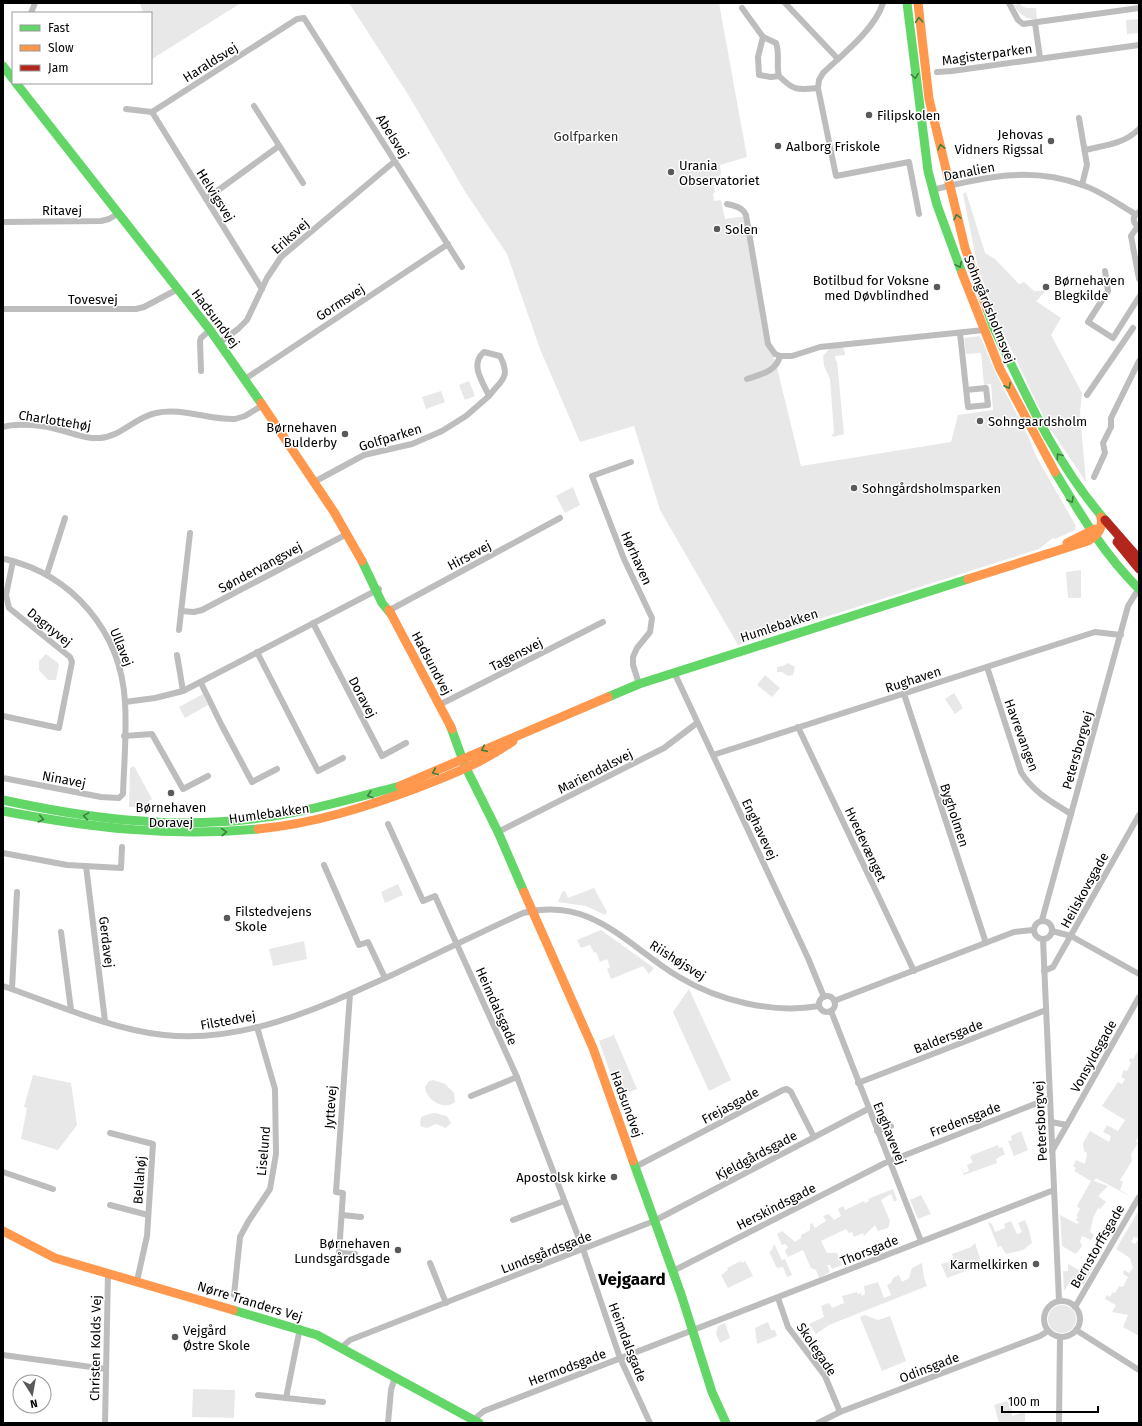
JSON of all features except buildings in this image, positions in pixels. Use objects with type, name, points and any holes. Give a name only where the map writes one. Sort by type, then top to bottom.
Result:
[{"type":"street","points":[[784,3],[838,59]]},
{"type":"street","points":[[883,3],[877,18],[868,30],[823,73],[819,80],[818,88],[836,176],[908,162],[919,214]]},
{"type":"street","name":"Sohngårdsholmsvej","points":[[907,3],[922,134],[932,190],[953,252],[984,330],[1022,414],[1093,534],[1124,574],[1139,589]]},
{"type":"street","name":"Sohngårdsholmsvej","points":[[918,3],[929,99],[969,260],[993,326],[1010,364],[1048,440],[1101,517],[1139,559]]},
{"type":"street","name":"Magisterparken","points":[[1009,3],[1018,20],[1023,24],[1139,8]]},
{"type":"street","points":[[742,8],[763,38],[776,43],[779,52],[777,68],[779,76],[790,87],[798,90],[818,88]]},
{"type":"street","name":"Haraldsvej","points":[[152,112],[303,17]]},
{"type":"street","name":"Abelsvej","points":[[303,17],[308,21],[462,267]]},
{"type":"street","name":"Magisterparken","points":[[1035,23],[1040,58]]},
{"type":"street","points":[[763,38],[758,57],[759,75],[771,77],[779,76]]},
{"type":"street","name":"Magisterparken","points":[[937,72],[940,73],[1139,44]]},
{"type":"street","points":[[3,66],[12,78]]},
{"type":"street","name":"Hadsundvej","points":[[17,84],[210,330],[245,379],[347,534],[450,725],[593,1048],[673,1272],[712,1392],[726,1423]]},
{"type":"street","points":[[254,106],[303,183]]},
{"type":"street","points":[[126,109],[152,112]]},
{"type":"street","name":"Helvigsvej","points":[[152,112],[262,289]]},
{"type":"street","points":[[1079,118],[1087,165],[1082,184]]},
{"type":"street","points":[[1085,150],[1123,142],[1131,138],[1139,129]]},
{"type":"street","points":[[206,199],[279,146]]},
{"type":"street","name":"Eriksvej","points":[[219,343],[238,329],[247,320],[262,289],[281,257],[395,160]]},
{"type":"street","name":"Danalien","points":[[932,190],[989,177],[1028,174],[1058,177],[1082,184],[1137,213]]},
{"type":"street","points":[[727,204],[740,208],[746,215],[768,344],[775,354],[780,356],[792,356],[820,348],[984,330]]},
{"type":"street","name":"Ritavej","points":[[3,222],[100,221],[109,219],[119,213]]},
{"type":"street","points":[[1137,213],[1134,222],[1138,227],[1131,236],[1139,279]]},
{"type":"street","name":"Gormsvej","points":[[245,379],[448,244]]},
{"type":"street","points":[[1105,271],[1108,291],[1088,322],[1122,344]]},
{"type":"street","name":"Tovesvej","points":[[3,309],[136,309],[144,307],[178,289]]},
{"type":"street","points":[[1112,338],[1139,297]]},
{"type":"street","points":[[1087,395],[1133,328]]},
{"type":"street","points":[[201,371],[200,341],[201,338],[210,330]]},
{"type":"street","points":[[960,333],[966,390]]},
{"type":"street","name":"Golfparken","points":[[314,482],[364,456],[412,444],[441,432],[466,416],[489,396],[506,372],[500,356],[485,352],[477,362],[477,368],[489,396]]},
{"type":"street","points":[[747,379],[774,368],[780,356]]},
{"type":"street","points":[[1094,477],[1105,453],[1104,443],[1111,427],[1111,418],[1139,361]]},
{"type":"street","name":"Charlottehøj","points":[[3,427],[11,424],[47,428],[80,436],[99,438],[116,434],[140,419],[158,412],[235,418],[245,416],[262,405]]},
{"type":"street","name":"Hørhaven","points":[[631,462],[592,476],[624,559],[652,618],[650,632],[637,648],[633,657],[633,665],[639,684]]},
{"type":"street","points":[[1101,517],[1103,527],[1109,532],[1139,570]]},
{"type":"street","points":[[47,574],[65,518]]},
{"type":"street","name":"Hirsevej","points":[[389,612],[560,518]]},
{"type":"street","points":[[1093,534],[1103,527]]},
{"type":"street","points":[[179,630],[190,533]]},
{"type":"street","name":"Søndervangsvej","points":[[181,611],[194,612],[202,610],[347,534]]},
{"type":"street","name":"Humlebakken","points":[[3,811],[57,823],[129,832],[182,834],[249,830],[312,821],[356,810],[407,792],[522,734],[639,684],[1048,552],[1093,534]]},
{"type":"street","name":"Ullavej","points":[[5,559],[13,560],[47,574],[67,587],[84,603],[105,632],[119,666],[125,702],[122,796]]},
{"type":"street","name":"Dagnyvej","points":[[3,716],[59,728],[72,662],[70,657],[9,608],[6,595],[13,560]]},
{"type":"street","points":[[125,702],[156,698],[183,691],[313,623],[376,588]]},
{"type":"street","name":"Petersborgvej","points":[[1042,920],[1128,606],[1139,589]]},
{"type":"street","name":"Tagensvej","points":[[439,705],[603,622]]},
{"type":"street","name":"Doravej","points":[[313,623],[382,756],[406,743]]},
{"type":"street","name":"Rughaven","points":[[713,755],[1095,632],[1121,635]]},
{"type":"street","points":[[257,652],[318,770],[343,758]]},
{"type":"street","points":[[176,655],[183,691]]},
{"type":"street","name":"Havrevangen","points":[[987,667],[1021,772],[1029,784],[1040,794],[1071,814]]},
{"type":"street","name":"Enghavevej","points":[[674,672],[805,951],[824,997]]},
{"type":"street","points":[[201,682],[220,724],[252,782],[277,769]]},
{"type":"street","name":"Bygholmen","points":[[904,694],[986,943]]},
{"type":"street","name":"Mariendalsvej","points":[[498,832],[664,748],[697,723]]},
{"type":"street","name":"Hvedevænget","points":[[798,727],[914,971]]},
{"type":"street","points":[[124,736],[152,734],[183,789],[208,776]]},
{"type":"street","name":"Humlebakken","points":[[3,800],[53,811],[129,821],[208,822],[252,819],[308,810],[363,797],[407,784],[466,763]]},
{"type":"street","name":"Ninavej","points":[[3,778],[102,798],[116,798],[122,796]]},
{"type":"street","name":"Heilskovsgade","points":[[1044,971],[1053,967],[1139,815]]},
{"type":"street","name":"Heimdalsgade","points":[[388,824],[423,901],[435,896],[458,943],[516,1077],[583,1249],[620,1358],[650,1423]]},
{"type":"street","points":[[3,853],[67,865],[121,868],[122,847]]},
{"type":"street","points":[[324,865],[359,945],[368,942],[384,978]]},
{"type":"street","name":"Gerdavej","points":[[86,866],[105,1021]]},
{"type":"street","points":[[12,989],[17,892]]},
{"type":"street","name":"Riishøjsvej","points":[[533,910],[554,909],[587,915],[603,923],[680,977],[733,1000],[776,1008],[819,1006]]},
{"type":"street","name":"Filstedvej","points":[[3,986],[71,1010],[142,1031],[186,1036],[220,1035],[304,1012],[350,994],[523,913],[533,910]]},
{"type":"street","points":[[1042,920],[1049,922],[1052,931],[1048,938],[1043,939],[1035,935],[1033,930],[1037,922],[1042,920]]},
{"type":"street","points":[[834,1001],[1014,932],[1033,930]]},
{"type":"street","points":[[1052,931],[1071,936],[1139,974]]},
{"type":"street","points":[[61,932],[71,1010]]},
{"type":"street","name":"Petersborgvej","points":[[1043,939],[1059,1301]]},
{"type":"street","name":"Jyttevej","points":[[350,994],[336,1192],[343,1193],[339,1253],[355,1254]]},
{"type":"street","points":[[824,997],[831,998],[834,1001],[834,1006],[830,1011],[824,1011],[819,1006],[824,997]]},
{"type":"street","name":"Vonsyldsgade","points":[[1052,1151],[1139,997]]},
{"type":"street","name":"Baldersgade","points":[[858,1083],[1046,1010]]},
{"type":"street","name":"Enghavevej","points":[[830,1011],[921,1241]]},
{"type":"street","name":"Liselund","points":[[234,1296],[240,1237],[270,1189],[276,1154],[275,1089],[257,1026]]},
{"type":"street","points":[[471,1096],[516,1077]]},
{"type":"street","name":"Frejasgade","points":[[635,1167],[787,1089],[791,1092],[814,1137]]},
{"type":"street","name":"Fredensgade","points":[[889,1161],[1050,1098]]},
{"type":"street","name":"Kjeldgårdsgade","points":[[654,1221],[868,1109]]},
{"type":"street","points":[[1051,1122],[1067,1125]]},
{"type":"street","points":[[877,1131],[891,1126]]},
{"type":"street","name":"Bellahøj","points":[[110,1133],[153,1144],[147,1236],[137,1281]]},
{"type":"street","name":"Herskindsgade","points":[[673,1272],[889,1161]]},
{"type":"street","points":[[3,1172],[53,1189]]},
{"type":"street","name":"Thorsgade","points":[[692,1330],[1054,1190]]},
{"type":"street","name":"Bernstorffsgade","points":[[1075,1307],[1139,1197]]},
{"type":"street","points":[[513,1220],[564,1200]]},
{"type":"street","name":"Bellahøj","points":[[110,1205],[148,1215]]},
{"type":"street","points":[[342,1215],[361,1217]]},
{"type":"street","name":"Lundsgårdsgade","points":[[342,1348],[350,1340],[654,1221]]},
{"type":"street","name":"Nørre Tranders Vej","points":[[3,1231],[55,1258],[300,1328],[342,1348],[476,1422]]},
{"type":"street","points":[[430,1263],[446,1303]]},
{"type":"street","name":"Christen Kolds Vej","points":[[105,1423],[108,1274]]},
{"type":"street","name":"Skolegade","points":[[778,1298],[788,1327],[824,1376],[840,1412]]},
{"type":"street","points":[[1059,1301],[1068,1302],[1075,1307],[1078,1311],[1080,1321],[1076,1330],[1072,1334],[1060,1337],[1048,1331],[1044,1323],[1045,1313],[1050,1305],[1059,1301]]},
{"type":"street","points":[[286,1398],[300,1328]]},
{"type":"street","name":"Hermodsgade","points":[[476,1422],[484,1411],[692,1330]]},
{"type":"street","points":[[1076,1330],[1139,1370]]},
{"type":"street","name":"Odinsgade","points":[[818,1423],[840,1412],[1038,1337],[1048,1331]]},
{"type":"street","points":[[1059,1423],[1060,1337]]},
{"type":"street","points":[[3,1355],[106,1369]]},
{"type":"street","points":[[388,1423],[391,1390],[395,1377]]},
{"type":"street","points":[[258,1395],[323,1402]]},
{"type":"green space","points":[[140,3],[241,3],[152,59],[152,12],[143,12]]},
{"type":"green space","name":"Golfparken","points":[[349,3],[719,3],[747,157],[720,165],[721,175],[712,178],[715,192],[713,194],[714,201],[721,200],[725,219],[745,216],[766,343],[776,363],[801,466],[951,442],[958,415],[993,410],[991,384],[984,385],[981,353],[966,354],[964,338],[980,336],[996,374],[1029,438],[1036,456],[1076,526],[1075,530],[1055,539],[1053,538],[1039,549],[738,645],[660,510],[634,426],[580,442],[540,349],[507,254],[466,193],[409,96]]},
{"type":"green space","points":[[1019,4],[1026,8],[1036,8],[1037,19],[1029,18],[1021,14],[1014,5]]},
{"type":"green space","points":[[1139,19],[1139,33],[1127,34],[1126,20]]},
{"type":"green space","points":[[966,192],[985,253],[995,259],[1019,284],[1024,282],[1034,291],[1046,291],[1036,301],[1061,318],[1051,335],[1082,393],[1080,413],[1086,482],[1047,424],[1001,328],[978,268],[963,194]]},
{"type":"green space","points":[[841,347],[844,349],[845,355],[835,356],[837,361],[844,434],[834,437],[831,435],[834,433],[830,379],[824,366],[823,356],[830,348]]},
{"type":"green space","points":[[469,381],[475,396],[465,400],[459,385]]},
{"type":"green space","points":[[441,391],[445,402],[426,409],[422,397]]},
{"type":"green space","points":[[573,487],[580,505],[565,513],[556,496]]},
{"type":"green space","points":[[1081,570],[1081,598],[1068,598],[1066,572]]},
{"type":"green space","points":[[46,654],[59,664],[56,680],[48,680],[39,670],[39,661]]},
{"type":"green space","points":[[788,663],[795,667],[793,675],[788,676],[782,672],[777,672],[777,667]]},
{"type":"green space","points":[[765,675],[780,688],[772,697],[757,685]]},
{"type":"green space","points":[[954,693],[963,708],[955,714],[945,699]]},
{"type":"green space","points":[[203,694],[208,705],[185,718],[179,707]]},
{"type":"green space","points":[[134,766],[152,799],[149,801],[152,808],[129,807],[130,768]]},
{"type":"green space","points":[[398,884],[403,895],[385,903],[381,892]]},
{"type":"green space","points":[[594,888],[607,912],[605,915],[586,906],[558,902],[562,892],[565,891],[568,898]]},
{"type":"green space","points":[[601,930],[654,968],[649,974],[643,966],[611,979],[607,969],[610,967],[607,959],[600,962],[596,952],[594,953],[590,945],[581,948],[577,940]]},
{"type":"green space","points":[[304,941],[307,959],[273,966],[269,949]]},
{"type":"green space","points":[[689,989],[731,1080],[709,1091],[673,1012]]},
{"type":"green space","points":[[614,1035],[637,1089],[618,1096],[599,1041]]},
{"type":"green space","points":[[1139,1049],[1139,1135],[1136,1141],[1138,1143],[1131,1154],[1132,1161],[1120,1180],[1123,1182],[1120,1190],[1133,1198],[1096,1178],[1094,1181],[1108,1186],[1098,1196],[1106,1202],[1100,1209],[1098,1208],[1093,1218],[1090,1232],[1094,1235],[1091,1240],[1082,1236],[1080,1241],[1082,1246],[1076,1254],[1062,1246],[1060,1215],[1077,1224],[1079,1222],[1076,1220],[1080,1209],[1077,1206],[1091,1181],[1074,1171],[1076,1168],[1073,1166],[1076,1160],[1085,1164],[1087,1153],[1084,1151],[1083,1143],[1090,1131],[1109,1142],[1111,1136],[1103,1132],[1107,1125],[1118,1131],[1125,1120],[1102,1106],[1118,1082],[1122,1084],[1125,1079],[1121,1077],[1124,1070],[1127,1071],[1131,1063],[1129,1061],[1130,1058],[1133,1059]]},
{"type":"green space","points":[[33,1075],[71,1083],[77,1125],[58,1150],[21,1139],[27,1108],[24,1107]]},
{"type":"green space","points":[[433,1080],[445,1084],[454,1093],[455,1102],[441,1105],[432,1100],[426,1092],[425,1087],[429,1081]]},
{"type":"green space","points":[[435,1113],[447,1116],[451,1123],[446,1128],[436,1124],[427,1128],[420,1126],[421,1117]]},
{"type":"green space","points":[[1021,1131],[1028,1150],[1014,1156],[1008,1141],[1012,1140],[1011,1136]]},
{"type":"green space","points":[[998,1145],[999,1148],[1002,1147],[1005,1154],[996,1159],[997,1163],[964,1175],[960,1164],[964,1173],[969,1171],[967,1165],[973,1162],[970,1157],[972,1155]]},
{"type":"green space","points":[[893,1189],[897,1200],[894,1202],[891,1194],[881,1200],[890,1221],[888,1228],[878,1231],[875,1225],[864,1236],[863,1233],[854,1237],[852,1232],[849,1233],[846,1229],[821,1241],[827,1253],[837,1253],[842,1265],[832,1269],[830,1265],[827,1265],[830,1272],[819,1278],[816,1270],[811,1268],[803,1250],[788,1257],[785,1251],[788,1247],[785,1244],[782,1245],[777,1234],[782,1231],[795,1242],[801,1238],[801,1235],[810,1230],[810,1224],[812,1223],[815,1228],[826,1221],[823,1216],[829,1214],[834,1220],[841,1216],[838,1209],[843,1206],[845,1210],[864,1201],[865,1203],[869,1201],[868,1199]]},
{"type":"green space","points":[[921,1195],[931,1214],[918,1219],[910,1200]]},
{"type":"green space","points":[[1139,1210],[1139,1235],[1137,1238],[1134,1237],[1131,1242],[1135,1244],[1139,1238],[1139,1336],[1123,1327],[1128,1315],[1112,1312],[1116,1305],[1105,1299],[1107,1295],[1110,1297],[1113,1292],[1115,1293],[1119,1286],[1123,1287],[1128,1277],[1123,1274],[1124,1270],[1129,1273],[1133,1268],[1130,1258],[1116,1249]]},
{"type":"green space","points":[[1025,1220],[1032,1243],[1023,1250],[1006,1254],[1001,1246],[998,1247],[988,1222],[992,1224],[995,1232],[1005,1228],[1004,1224],[1011,1221],[1017,1234],[1022,1232],[1018,1223]]},
{"type":"green space","points":[[975,1243],[982,1265],[947,1278],[941,1264],[949,1262],[953,1257],[952,1254],[971,1247]]},
{"type":"green space","points":[[774,1244],[782,1260],[785,1259],[792,1275],[787,1277],[783,1267],[777,1268],[769,1252],[772,1250]]},
{"type":"green space","points":[[741,1261],[742,1263],[745,1261],[753,1276],[728,1288],[721,1275],[728,1270],[727,1268]]},
{"type":"green space","points":[[1083,1262],[1093,1267],[1083,1286],[1082,1283],[1073,1277],[1064,1291],[1063,1271],[1068,1271],[1068,1264],[1079,1270]]},
{"type":"green space","points":[[922,1263],[924,1278],[927,1286],[829,1325],[816,1334],[809,1324],[824,1317],[821,1306],[829,1303],[832,1308],[844,1303],[842,1296],[857,1292],[858,1294],[861,1293],[862,1296],[865,1294],[864,1286],[878,1282],[884,1298],[891,1295],[887,1285],[891,1283],[893,1278],[899,1275],[902,1282],[909,1278],[912,1268]]},
{"type":"green space","points":[[1062,1305],[1072,1309],[1076,1319],[1072,1329],[1062,1333],[1052,1329],[1048,1319],[1052,1309]]},
{"type":"green space","points":[[865,1315],[878,1320],[890,1316],[906,1361],[882,1371],[860,1317]]},
{"type":"green space","points":[[768,1322],[771,1330],[775,1330],[777,1336],[757,1344],[755,1328]]},
{"type":"green space","points":[[725,1323],[730,1338],[720,1343],[716,1334],[718,1326]]},
{"type":"green space","points":[[193,1389],[235,1390],[234,1418],[192,1417]]},
{"type":"green space","points":[[1007,1401],[1012,1410],[1012,1416],[1025,1412],[1025,1423],[999,1423],[994,1405]]},
{"type":"traffic: fast","points":[[907,3],[928,171],[937,205],[962,273]]},
{"type":"traffic: fast","points":[[3,66],[12,78]]},
{"type":"traffic: fast","points":[[17,84],[210,330],[261,403]]},
{"type":"traffic: fast","points":[[987,309],[993,326],[1042,427],[1071,475],[1105,520]]},
{"type":"traffic: fast","points":[[1055,472],[1103,547],[1114,562],[1139,589]]},
{"type":"traffic: fast","points":[[362,561],[382,603],[391,614]]},
{"type":"traffic: fast","points":[[608,697],[639,684],[968,579]]},
{"type":"traffic: fast","points":[[450,725],[465,766],[498,832],[524,892]]},
{"type":"traffic: fast","points":[[3,800],[96,817],[158,822],[221,822],[290,813],[400,786]]},
{"type":"traffic: fast","points":[[3,811],[67,822],[130,829],[193,832],[258,829]]},
{"type":"traffic: fast","points":[[633,1161],[681,1294],[712,1392],[726,1423]]},
{"type":"traffic: fast","points":[[233,1310],[317,1335],[479,1423]]},
{"type":"traffic: slow","points":[[918,3],[929,99],[965,248],[987,309]]},
{"type":"traffic: slow","points":[[962,273],[1000,369],[1055,472]]},
{"type":"traffic: slow","points":[[261,403],[334,512],[362,561]]},
{"type":"traffic: slow","points":[[968,579],[1088,541],[1099,531],[1101,517]]},
{"type":"traffic: slow","points":[[1067,543],[1095,529]]},
{"type":"traffic: slow","points":[[389,610],[452,729]]},
{"type":"traffic: slow","points":[[400,786],[608,697]]},
{"type":"traffic: slow","points":[[258,829],[279,827],[319,819],[378,802],[467,768],[502,749],[513,741]]},
{"type":"traffic: slow","points":[[524,892],[593,1048],[633,1161]]},
{"type":"traffic: slow","points":[[3,1231],[55,1258],[233,1310]]},
{"type":"traffic: jam","points":[[1105,520],[1139,559]]},
{"type":"traffic: jam","points":[[1117,542],[1139,569]]},
{"type":"place","name":"Filipskolen","points":[[869,115]]},
{"type":"place","name":"Jehovas Vidners Rigssal","points":[[1051,141]]},
{"type":"place","name":"Aalborg Friskole","points":[[778,146]]},
{"type":"place","name":"Urania Observatoriet","points":[[671,172]]},
{"type":"place","name":"Solen","points":[[717,229]]},
{"type":"place","name":"Botilbud for Voksne med Døvblindhed","points":[[937,287]]},
{"type":"place","name":"Børnehaven Blegkilde","points":[[1046,287]]},
{"type":"place","name":"Sohngaardsholm","points":[[980,421]]},
{"type":"place","name":"Børnehaven Bulderby","points":[[345,434]]},
{"type":"place","name":"Sohngårdsholmsparken","points":[[854,488]]},
{"type":"place","name":"Børnehaven Doravej","points":[[171,793]]},
{"type":"place","name":"Filstedvejens Skole","points":[[227,918]]},
{"type":"place","name":"Apostolsk kirke","points":[[614,1177]]},
{"type":"place","name":"Børnehaven Lundsgårdsgade","points":[[398,1250]]},
{"type":"place","name":"Karmelkirken","points":[[1036,1264]]},
{"type":"place","name":"Vejgård Østre Skole","points":[[175,1337]]},
{"type":"district","name":"Vejgaard","points":[[632,1279]]}]
